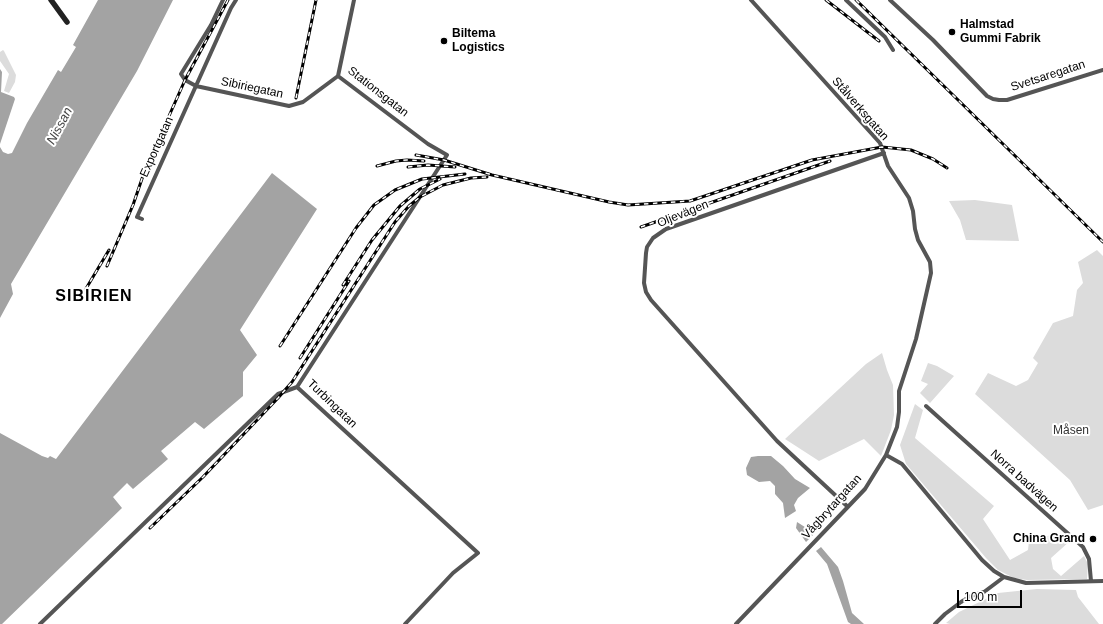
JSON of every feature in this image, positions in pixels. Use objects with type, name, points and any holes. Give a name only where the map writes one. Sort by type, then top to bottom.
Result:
[{"type":"street","points":[[51,0],[67,22]]},
{"type":"street","name":"Sibiriegatan","points":[[223,0],[211,25],[182,74],[185,80],[196,86],[289,106],[304,102],[338,76]]},
{"type":"street","name":"Exportgatan","points":[[134,222],[231,8],[236,0]]},
{"type":"street","name":"Stationsgatan","points":[[354,0],[338,76],[428,144],[447,155]]},
{"type":"street","name":"Stålverksgatan","points":[[751,0],[820,78],[876,138],[882,147],[888,166],[909,198],[918,240],[928,257],[931,266],[931,274],[916,339],[899,392],[897,427],[886,455]]},
{"type":"street","points":[[846,0],[885,37],[893,50]]},
{"type":"street","name":"Svetsaregatan","points":[[890,0],[933,40],[987,96],[999,100],[1011,98],[1103,70]]},
{"type":"street","name":"Oljevägen","points":[[848,507],[777,441],[646,292],[644,283],[647,247],[655,235],[672,227],[884,153]]},
{"type":"street","name":"Turbingatan","points":[[405,624],[453,573],[478,553],[297,387],[447,155]]},
{"type":"street","points":[[137,217],[142,219]]},
{"type":"street","points":[[40,624],[278,394],[297,387]]},
{"type":"street","name":"Norra badvägen","points":[[926,406],[1083,547],[1089,559],[1091,581]]},
{"type":"street","points":[[886,455],[902,464],[982,560],[994,571],[1004,577],[1026,583],[1103,581]]},
{"type":"street","name":"Vågbrytargatan","points":[[736,624],[865,489],[886,455]]},
{"type":"street","points":[[936,624],[945,614],[961,602],[984,592],[1004,577]]},
{"type":"green space","points":[[3,50],[16,75],[15,82],[9,93],[4,91],[9,74],[0,61],[0,52]]},
{"type":"green space","points":[[975,200],[1012,205],[1019,241],[966,240],[960,220],[949,201]]},
{"type":"green space","name":"Måsen","points":[[1097,250],[1103,256],[1103,505],[1088,510],[1070,480],[975,394],[988,373],[1016,386],[1028,380],[1038,363],[1033,358],[1053,323],[1073,316],[1077,290],[1083,283],[1078,262]]},
{"type":"green space","points":[[882,353],[893,385],[894,415],[891,430],[881,456],[864,439],[819,461],[785,439],[866,364]]},
{"type":"green space","points":[[928,363],[937,366],[954,376],[930,403],[920,393],[928,384],[921,381]]},
{"type":"green space","points":[[915,404],[923,410],[915,438],[994,506],[983,519],[1010,560],[1028,550],[1029,541],[1059,533],[1070,541],[1051,558],[1053,569],[1061,576],[1084,556],[1088,564],[1087,579],[1027,580],[1014,578],[998,570],[986,558],[906,464],[900,445]]},
{"type":"green space","points":[[1037,589],[1076,590],[1078,597],[1099,624],[946,623],[959,612],[998,593]]},
{"type":"water","name":"Nissan","points":[[98,0],[173,0],[137,71],[11,284],[13,294],[0,318],[0,147],[3,152],[8,154],[12,153],[27,123],[58,70],[61,72],[76,47],[73,45]]},
{"type":"water","points":[[0,69],[2,72],[1,92],[14,97],[15,99],[0,144]]},
{"type":"water","points":[[272,173],[317,209],[240,330],[257,355],[243,372],[243,396],[204,429],[195,422],[161,451],[168,459],[133,489],[127,483],[113,497],[122,508],[2,624],[0,624],[0,433],[42,456],[48,458],[50,456],[56,459]]},
{"type":"water","points":[[771,456],[795,479],[810,488],[798,498],[794,505],[796,511],[785,518],[783,503],[775,494],[775,486],[770,481],[759,482],[747,475],[746,468],[751,457]]},
{"type":"water","points":[[797,522],[808,529],[813,535],[806,542],[796,528]]},
{"type":"water","points":[[821,547],[838,567],[852,613],[864,624],[851,624],[848,622],[827,564],[816,551]]},
{"type":"railway","points":[[107,266],[133,205],[145,170],[185,80],[228,0]]},
{"type":"railway","points":[[296,98],[316,0]]},
{"type":"railway","points":[[826,0],[879,41]]},
{"type":"railway","points":[[856,0],[1103,242]]},
{"type":"railway","points":[[416,155],[444,160],[492,175],[628,205],[690,201],[812,160],[882,147],[911,150],[933,159],[947,168]]},
{"type":"railway","points":[[377,166],[396,161],[424,161]]},
{"type":"railway","points":[[641,227],[830,161]]},
{"type":"railway","points":[[408,167],[428,165],[455,167]]},
{"type":"railway","points":[[280,346],[356,228],[374,205],[395,190],[422,179],[465,174]]},
{"type":"railway","points":[[150,528],[203,477],[292,382],[395,222],[409,206],[420,197],[443,185],[471,178],[487,177]]},
{"type":"railway","points":[[343,285],[372,240],[400,206],[420,189],[440,179]]},
{"type":"railway","points":[[81,297],[109,250]]},
{"type":"railway","points":[[300,358],[349,281]]},
{"type":"place","name":"Halmstad Gummi Fabrik","points":[[952,32]]},
{"type":"place","name":"Biltema Logistics","points":[[444,41]]},
{"type":"place","name":"China Grand","points":[[1093,539]]},
{"type":"district","name":"SIBIRIEN","points":[[94,297]]}]
